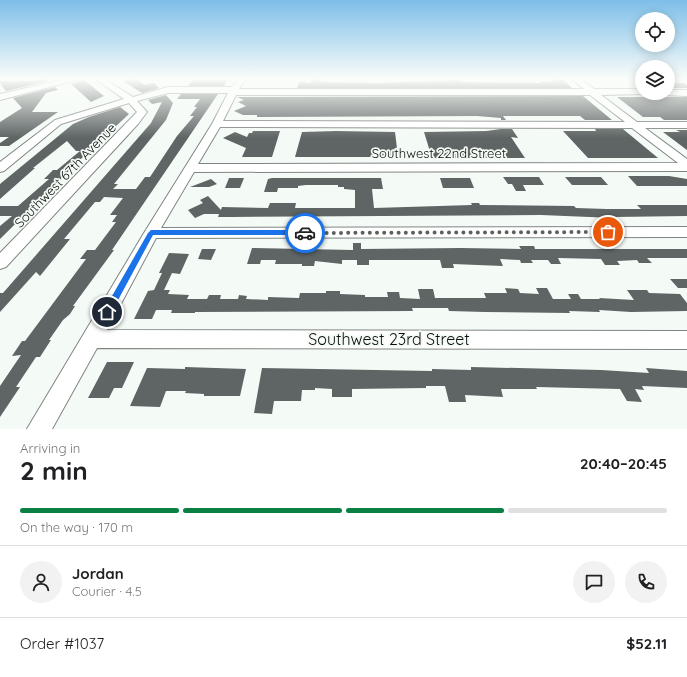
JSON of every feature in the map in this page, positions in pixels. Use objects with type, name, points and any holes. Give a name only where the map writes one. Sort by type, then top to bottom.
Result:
[{"type":"street","points":[[0,168],[58,122],[134,98]]},
{"type":"street","points":[[39,429],[92,339],[151,233],[217,124],[231,98]]},
{"type":"street","points":[[598,98],[687,166]]},
{"type":"street","name":"Southwest 67th Avenue","points":[[0,263],[136,122],[142,112],[130,99]]},
{"type":"street","points":[[217,124],[687,125]]},
{"type":"street","name":"Southwest 22nd Street","points":[[191,168],[687,166]]},
{"type":"street","points":[[151,233],[687,232]]},
{"type":"street","name":"Southwest 23rd Street","points":[[92,339],[687,340]]},
{"type":"building","points":[[13,98],[42,98],[32,112],[58,112],[9,146],[0,146],[0,143],[9,137],[0,137],[0,122],[22,108]]},
{"type":"building","points":[[87,98],[100,98],[91,102]]},
{"type":"building","points":[[155,98],[169,98],[173,103],[166,120],[114,184],[118,184],[113,189],[136,189],[145,177],[150,177],[177,136],[194,116],[190,116],[197,107],[194,107],[200,99],[177,99],[215,98],[112,250],[114,250],[73,306],[75,306],[70,314],[63,320],[49,340],[51,340],[40,357],[36,357],[16,387],[20,387],[0,417],[0,386],[21,355],[12,356],[22,341],[25,341],[86,259],[80,259],[87,250],[95,250],[116,222],[112,222],[117,215],[110,215],[123,198],[104,197],[100,202],[95,202],[64,239],[70,239],[40,276],[36,272],[0,312],[0,293],[3,293],[151,123],[162,102],[152,104],[148,100]]},
{"type":"building","points":[[239,98],[585,98],[612,120],[585,120],[580,116],[503,116],[506,120],[501,120],[501,118],[477,116],[257,117],[257,115],[243,115],[234,111],[246,106],[238,102],[244,100]]},
{"type":"building","points":[[618,98],[635,98],[635,100],[675,100],[675,98],[687,98],[687,120],[664,120],[660,117],[643,117]]},
{"type":"building","points":[[120,107],[129,114],[89,151],[82,151],[85,155],[0,239],[0,226],[12,216],[0,216],[0,206],[18,206],[49,179],[44,179],[53,170],[57,170],[80,151],[76,151],[67,141],[33,168],[35,168],[0,199],[0,184],[73,124]]},
{"type":"building","points":[[512,129],[518,138],[511,137],[525,158],[432,158],[424,132],[486,131]]},
{"type":"building","points":[[595,129],[623,129],[658,158],[588,158],[563,131],[596,131]]},
{"type":"building","points":[[676,130],[687,130],[687,150],[663,132],[680,132]]},
{"type":"building","points":[[253,131],[280,131],[272,157],[242,157],[246,148],[223,138],[235,132],[247,137],[249,133],[252,133]]},
{"type":"building","points":[[302,132],[395,132],[398,157],[295,157]]},
{"type":"building","points":[[628,176],[669,176],[687,179],[687,186],[637,186]]},
{"type":"building","points":[[503,177],[539,177],[544,185],[523,185],[526,191],[516,191],[512,184],[508,184]]},
{"type":"building","points":[[565,177],[601,177],[608,185],[572,185]]},
{"type":"building","points":[[229,178],[244,178],[240,188],[225,188]]},
{"type":"building","points":[[381,178],[383,189],[372,189],[374,208],[472,205],[471,203],[479,203],[480,205],[574,206],[576,208],[607,209],[641,209],[637,205],[687,205],[687,216],[614,218],[541,215],[218,217],[219,214],[204,214],[195,218],[188,210],[203,203],[200,200],[208,196],[221,210],[222,207],[268,208],[270,203],[296,203],[295,208],[355,208],[355,190],[344,189],[344,187],[338,187],[338,185],[306,185],[298,186],[298,188],[278,188],[277,192],[264,192],[268,179]]},
{"type":"building","points":[[440,178],[470,178],[474,188],[443,188]]},
{"type":"building","points":[[211,179],[217,184],[209,187],[190,187]]},
{"type":"building","points":[[353,243],[361,243],[361,249],[521,249],[519,246],[534,246],[535,249],[687,249],[687,258],[647,258],[652,263],[639,263],[637,260],[617,261],[620,265],[605,265],[601,259],[558,258],[561,264],[551,264],[548,260],[531,260],[533,263],[521,263],[520,260],[500,259],[503,266],[453,264],[454,268],[442,268],[440,260],[369,260],[369,265],[357,265],[357,260],[342,260],[342,264],[315,261],[314,266],[302,266],[302,264],[275,264],[276,260],[261,260],[260,264],[247,264],[252,248],[353,250]]},
{"type":"building","points":[[202,249],[216,249],[211,260],[198,259]]},
{"type":"building","points":[[169,253],[189,254],[180,274],[172,273],[164,290],[170,290],[168,294],[189,295],[187,299],[207,299],[209,295],[221,295],[220,299],[238,299],[239,295],[247,296],[246,299],[268,300],[268,297],[299,298],[300,293],[326,293],[326,291],[340,291],[340,294],[365,295],[365,297],[388,297],[387,292],[399,292],[400,298],[420,299],[418,289],[433,289],[435,298],[486,298],[484,293],[507,293],[505,288],[518,289],[520,293],[539,294],[536,288],[547,288],[553,299],[571,299],[568,294],[578,294],[581,299],[600,299],[599,298],[634,300],[627,290],[647,290],[649,293],[680,294],[687,303],[687,311],[631,312],[599,310],[600,312],[569,311],[570,313],[449,311],[448,308],[412,308],[413,311],[171,313],[172,310],[156,310],[152,319],[134,319],[148,291],[154,290],[162,273],[159,273]]},
{"type":"building","points":[[670,279],[687,279],[687,288],[678,288]]},
{"type":"building","points":[[107,362],[134,362],[122,388],[114,388],[109,398],[88,398]]},
{"type":"building","points":[[185,367],[246,369],[240,396],[204,396],[204,394],[185,393],[186,391],[166,391],[160,407],[130,406],[147,368],[185,369]]},
{"type":"building","points":[[471,367],[601,370],[649,373],[646,368],[687,371],[687,388],[642,386],[644,390],[635,389],[642,402],[627,401],[620,389],[536,387],[537,389],[501,389],[503,397],[465,395],[466,402],[449,402],[445,386],[426,386],[426,388],[352,389],[352,397],[332,397],[332,389],[315,388],[315,390],[302,390],[301,401],[274,401],[272,414],[254,413],[262,368],[432,371],[432,369],[471,370]]},
{"type":"way so far","points":[[305,233],[608,232]]},
{"type":"route","points":[[107,312],[151,233],[305,233]]}]
